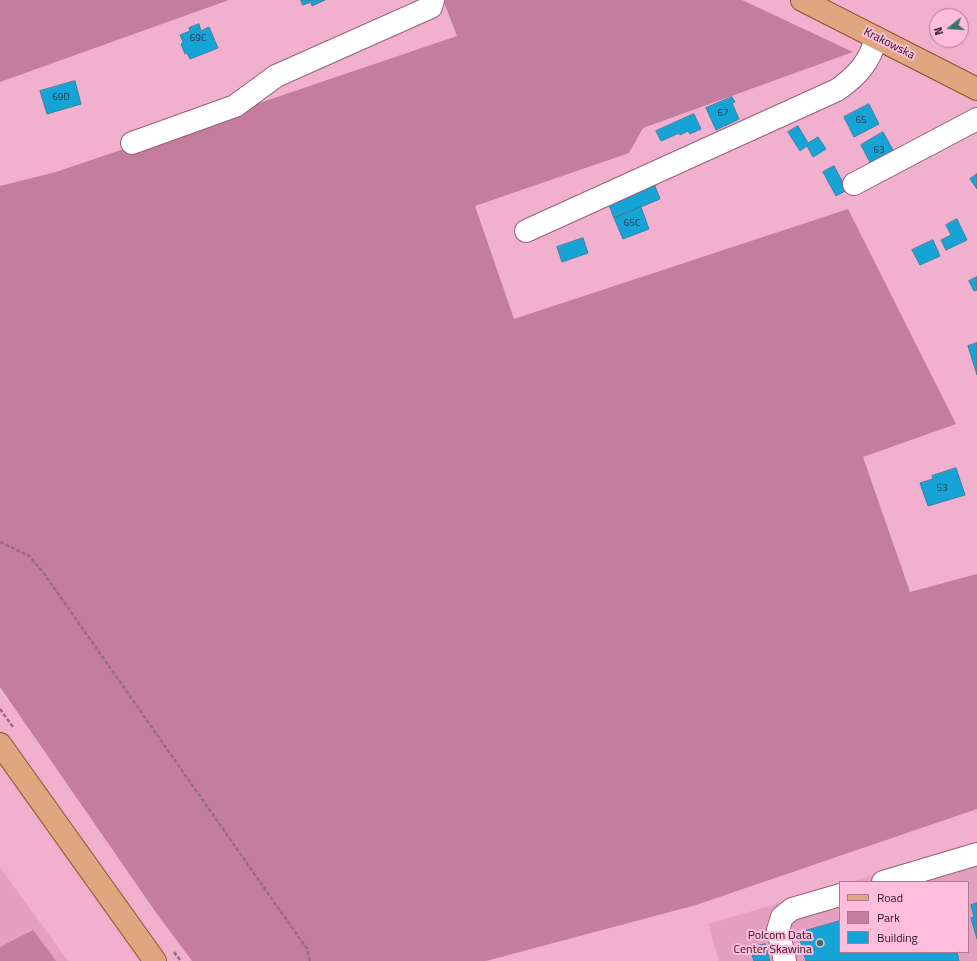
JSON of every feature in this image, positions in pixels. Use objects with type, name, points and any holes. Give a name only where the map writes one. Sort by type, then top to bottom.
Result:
[{"type":"main road","name":"Krakowska","points":[[802,0],[977,89]]},
{"type":"main road","points":[[0,744],[155,961]]},
{"type":"lane","points":[[132,143],[235,106],[276,76],[431,7],[433,0]]},
{"type":"lane","points":[[526,231],[837,90],[852,79],[864,66],[873,52],[876,38]]},
{"type":"lane","points":[[854,184],[977,119]]},
{"type":"lane","points":[[886,881],[977,854]]},
{"type":"lane","points":[[786,961],[778,930],[782,917],[792,910],[839,895]]},
{"type":"path","points":[[0,542],[29,556],[43,572],[307,949],[310,961]]},
{"type":"shaded area","points":[[977,845],[977,961],[719,961],[708,924],[839,885],[839,953],[969,953],[969,881],[854,881]]},
{"type":"shaded area","points":[[0,867],[68,961],[0,961]]},
{"type":"green space","points":[[0,0],[229,0],[0,82]]},
{"type":"green space","points":[[443,0],[742,0],[853,52],[643,128],[629,153],[475,206],[514,319],[848,209],[956,424],[863,457],[910,592],[977,574],[977,809],[696,905],[486,961],[192,961],[157,914],[0,687],[0,186],[56,172],[457,36]]},
{"type":"green space","points":[[33,930],[56,961],[0,961],[0,947]]},
{"type":"building","points":[[301,0],[325,0],[312,6],[311,2],[303,5]]},
{"type":"building","points":[[199,24],[201,31],[209,27],[218,48],[190,59],[187,53],[185,54],[181,44],[183,42],[180,35],[190,31],[189,28]]},
{"type":"building","points":[[75,81],[81,104],[47,114],[40,91]]},
{"type":"building","points":[[732,97],[735,102],[732,103],[739,119],[716,130],[706,108]]},
{"type":"building","points":[[869,104],[879,124],[854,137],[844,117]]},
{"type":"building","points":[[694,114],[701,129],[690,134],[688,131],[680,135],[679,133],[661,141],[656,131]]},
{"type":"building","points":[[798,126],[808,143],[818,137],[826,149],[813,157],[807,146],[800,151],[788,132]]},
{"type":"building","points":[[883,132],[897,157],[874,170],[861,145]]},
{"type":"building","points":[[834,166],[847,190],[836,196],[823,172]]},
{"type":"building","points":[[977,174],[977,189],[970,179]]},
{"type":"building","points":[[653,181],[660,199],[614,218],[607,200]]},
{"type":"building","points":[[641,207],[649,229],[623,239],[614,218]]},
{"type":"building","points":[[957,219],[967,240],[946,250],[941,240],[951,235],[946,225]]},
{"type":"building","points":[[583,238],[588,253],[562,262],[557,247]]},
{"type":"building","points":[[933,240],[940,256],[920,265],[912,250]]},
{"type":"building","points":[[977,277],[977,290],[974,291],[969,281]]},
{"type":"building","points":[[977,343],[977,375],[968,346]]},
{"type":"building","points":[[956,468],[965,495],[928,506],[920,483],[933,479],[932,476]]},
{"type":"building","points":[[977,903],[977,939],[971,918],[974,917],[971,905]]},
{"type":"building","name":"Polcom Data Center Skawina","points":[[839,921],[839,953],[957,953],[959,961],[806,961],[798,933]]},
{"type":"building","points":[[765,944],[770,961],[754,961],[750,948]]},
{"type":"place","name":"Polcom Data Center Skawina","points":[[820,943]]}]
